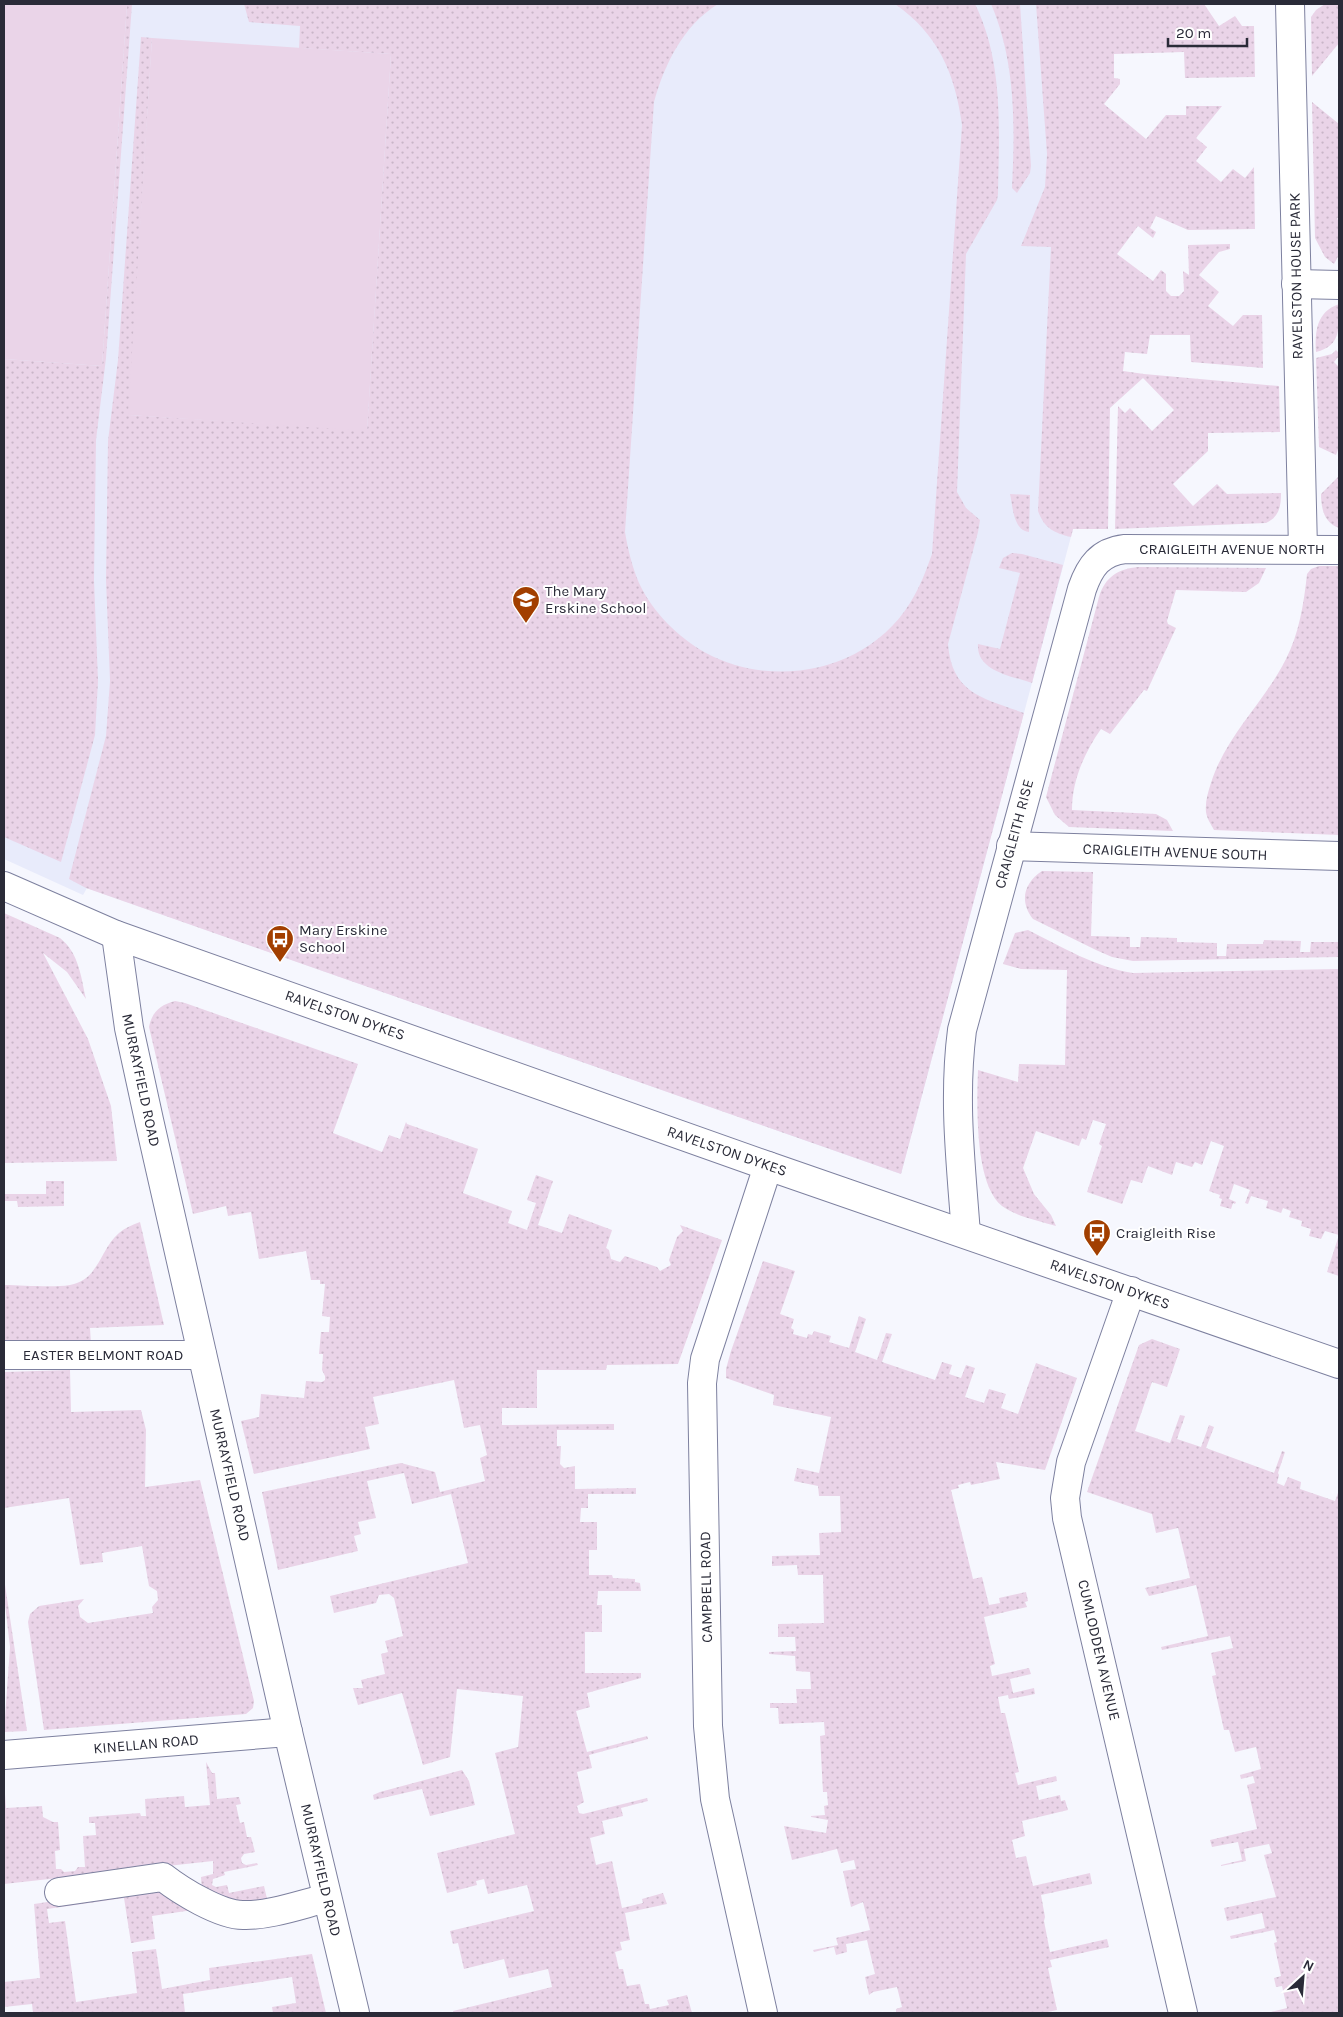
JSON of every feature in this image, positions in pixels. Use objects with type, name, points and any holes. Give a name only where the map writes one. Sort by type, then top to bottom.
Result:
[{"type":"street","name":"RAVELSTON HOUSE PARK","points":[[1290,4],[1303,549]]},
{"type":"street","points":[[1296,284],[1339,285]]},
{"type":"street","name":"CRAIGLEITH AVENUE NORTH","points":[[1125,549],[1339,550]]},
{"type":"street","name":"CRAIGLEITH RISE","points":[[966,1234],[957,1120],[958,1065],[962,1030],[1082,589],[1094,562],[1107,553],[1125,549]]},
{"type":"street","name":"CRAIGLEITH AVENUE SOUTH","points":[[1011,846],[1339,856]]},
{"type":"street","name":"RAVELSTON DYKES","points":[[4,886],[116,935],[768,1166],[1339,1364]]},
{"type":"street","name":"MURRAYFIELD ROAD","points":[[116,935],[132,1040],[288,1732],[355,2013]]},
{"type":"street","name":"CAMPBELL ROAD","points":[[763,2013],[715,1799],[712,1775],[708,1726],[702,1383],[704,1359],[768,1166]]},
{"type":"street","name":"CUMLODDEN AVENUE","points":[[1131,1292],[1074,1453],[1065,1498],[1068,1518],[1184,2013]]},
{"type":"street","name":"EASTER BELMONT ROAD","points":[[4,1355],[202,1355]]},
{"type":"street","name":"KINELLAN ROAD","points":[[4,1754],[288,1732]]},
{"type":"street","points":[[58,1892],[163,1877],[184,1892],[202,1901],[242,1915],[278,1910],[327,1898]]},
{"type":"shaded area","name":"The Mary Erskine School","points":[[4,4],[1094,4],[1073,529],[901,1174],[87,888],[83,895],[4,859]]},
{"type":"shaded area","points":[[4,4],[127,4],[102,366],[4,359]]},
{"type":"shaded area","points":[[127,4],[132,4],[106,358],[96,440],[94,580],[98,681],[95,735],[61,862],[4,837],[4,359],[102,366]]},
{"type":"shaded area","points":[[244,4],[718,4],[685,34],[664,73],[654,102],[625,532],[630,558],[639,583],[651,604],[676,632],[706,653],[733,664],[761,670],[790,671],[818,667],[845,658],[870,645],[892,626],[910,603],[932,554],[962,125],[955,88],[942,56],[923,28],[895,4],[975,4],[991,50],[998,97],[998,194],[997,200],[966,254],[957,492],[966,508],[980,520],[948,644],[951,661],[956,674],[963,684],[983,698],[1024,713],[901,1174],[86,888],[69,879],[106,736],[110,681],[106,580],[108,441],[118,360],[141,37],[152,38],[129,415],[367,430],[391,54],[299,48],[300,26],[249,22]]},
{"type":"shaded area","points":[[991,4],[1020,4],[1031,166],[1030,173],[1017,193],[1012,188],[1014,142],[1009,72],[999,26]]},
{"type":"shaded area","points":[[1036,4],[1204,4],[1219,26],[1235,16],[1242,26],[1254,26],[1255,77],[1185,78],[1184,52],[1114,54],[1114,78],[1120,79],[1120,84],[1104,104],[1146,139],[1166,115],[1186,115],[1186,106],[1222,106],[1196,138],[1207,147],[1196,161],[1221,182],[1233,169],[1245,178],[1254,167],[1255,229],[1188,230],[1156,216],[1150,228],[1156,232],[1153,238],[1138,226],[1117,254],[1153,281],[1161,270],[1166,274],[1166,291],[1171,296],[1179,296],[1184,291],[1183,271],[1189,275],[1188,245],[1230,244],[1230,249],[1219,252],[1199,275],[1219,292],[1208,306],[1233,326],[1243,315],[1262,315],[1263,368],[1191,362],[1190,335],[1150,335],[1147,354],[1125,352],[1123,371],[1279,386],[1280,432],[1208,433],[1208,451],[1173,484],[1193,506],[1217,484],[1227,494],[1281,493],[1276,515],[1266,523],[1115,529],[1118,406],[1125,413],[1130,408],[1152,431],[1174,410],[1143,378],[1110,408],[1108,529],[1073,529],[1071,537],[1050,529],[1040,517],[1038,511],[1051,247],[1021,246],[1045,187],[1047,154]]},
{"type":"shaded area","points":[[1325,4],[1339,4],[1339,43],[1312,76],[1311,17],[1316,10]]},
{"type":"shaded area","points":[[152,38],[391,54],[367,431],[128,415]]},
{"type":"shaded area","points":[[1312,102],[1339,124],[1339,216],[1337,219],[1339,221],[1339,255],[1334,264],[1325,257],[1315,238]]},
{"type":"shaded area","points":[[1339,304],[1339,327],[1335,340],[1331,345],[1316,352],[1317,330],[1321,317]]},
{"type":"shaded area","points":[[1336,350],[1339,353],[1334,362],[1339,367],[1339,447],[1336,455],[1319,447],[1316,358],[1332,354]]},
{"type":"shaded area","points":[[1339,476],[1339,528],[1330,523],[1324,514],[1321,494]]},
{"type":"shaded area","points":[[1010,494],[1030,495],[1029,532],[1017,523]]},
{"type":"shaded area","points":[[1012,553],[1063,565],[1032,683],[997,671],[983,660],[979,653],[978,644],[1000,649],[1020,573],[999,568],[1003,558]]},
{"type":"shaded area","points":[[1319,566],[1339,566],[1339,835],[1214,830],[1207,817],[1206,805],[1209,790],[1218,766],[1236,734],[1286,659],[1291,649],[1300,618],[1307,574],[1311,569]]},
{"type":"shaded area","points":[[1138,567],[1266,568],[1259,583],[1246,592],[1176,590],[1167,621],[1168,624],[1176,628],[1147,691],[1144,690],[1110,734],[1101,729],[1089,748],[1080,768],[1074,788],[1072,810],[1156,814],[1167,820],[1173,831],[1069,827],[1055,815],[1046,797],[1099,597],[1105,584],[1113,575]]},
{"type":"shaded area","points":[[1042,871],[1093,872],[1091,936],[1130,937],[1130,947],[1140,947],[1141,937],[1177,938],[1177,942],[1217,943],[1217,956],[1226,956],[1227,944],[1263,944],[1264,940],[1301,941],[1300,952],[1310,952],[1311,942],[1339,942],[1339,957],[1133,961],[1112,957],[1033,919],[1026,906],[1026,893],[1031,881]]},
{"type":"shaded area","points":[[4,913],[60,938],[75,958],[81,974],[86,999],[67,972],[43,953],[88,1039],[111,1106],[117,1161],[4,1163]]},
{"type":"shaded area","points":[[1028,930],[1092,961],[1133,973],[1339,969],[1339,1235],[1325,1231],[1321,1239],[1309,1236],[1311,1229],[1301,1226],[1302,1221],[1289,1217],[1291,1211],[1283,1208],[1281,1213],[1266,1208],[1268,1201],[1251,1196],[1248,1204],[1245,1203],[1250,1190],[1234,1184],[1229,1199],[1236,1202],[1235,1204],[1233,1203],[1231,1209],[1220,1206],[1222,1199],[1219,1198],[1220,1195],[1209,1191],[1224,1146],[1211,1141],[1202,1165],[1195,1162],[1192,1167],[1176,1162],[1172,1175],[1148,1166],[1142,1183],[1131,1180],[1122,1204],[1087,1192],[1102,1146],[1099,1144],[1106,1124],[1093,1120],[1086,1140],[1082,1138],[1079,1146],[1036,1131],[1023,1168],[1034,1194],[1051,1215],[1056,1226],[1007,1210],[1002,1206],[993,1195],[986,1180],[982,1162],[977,1102],[978,1070],[1018,1082],[1019,1064],[1065,1065],[1067,970],[1021,969],[1003,964],[1015,933]]},
{"type":"shaded area","points":[[175,1001],[358,1064],[333,1133],[382,1152],[389,1135],[400,1139],[406,1122],[407,1124],[478,1149],[463,1193],[512,1211],[508,1223],[527,1230],[536,1203],[527,1200],[536,1175],[553,1181],[538,1225],[562,1233],[569,1214],[612,1230],[606,1248],[609,1250],[611,1259],[620,1262],[625,1256],[657,1267],[660,1271],[671,1265],[669,1260],[677,1237],[683,1231],[680,1225],[722,1240],[678,1364],[607,1365],[606,1370],[537,1370],[537,1408],[502,1408],[502,1425],[614,1424],[614,1430],[557,1430],[557,1446],[561,1446],[560,1464],[564,1468],[575,1466],[575,1489],[636,1488],[636,1494],[588,1494],[588,1508],[581,1508],[580,1522],[597,1522],[597,1550],[589,1550],[589,1575],[612,1575],[613,1578],[635,1579],[635,1582],[640,1583],[641,1591],[598,1591],[597,1605],[602,1605],[602,1632],[585,1632],[585,1673],[641,1673],[641,1678],[587,1693],[590,1707],[576,1711],[587,1752],[647,1736],[648,1739],[589,1755],[592,1768],[577,1772],[584,1802],[577,1806],[579,1813],[583,1814],[647,1798],[648,1801],[621,1808],[623,1816],[602,1821],[605,1834],[590,1838],[596,1865],[612,1861],[622,1908],[643,1903],[642,1899],[663,1893],[667,1904],[625,1913],[630,1940],[620,1942],[622,1950],[615,1952],[619,1969],[623,1969],[627,1986],[640,1984],[645,2004],[649,2004],[650,2009],[669,2005],[667,2000],[687,1995],[692,2013],[454,2013],[453,2011],[552,1987],[548,1969],[509,1978],[504,1959],[464,1969],[458,1943],[453,1944],[450,1931],[534,1911],[527,1885],[488,1894],[484,1879],[476,1881],[477,1885],[447,1893],[437,1853],[515,1834],[495,1753],[518,1747],[523,1696],[457,1689],[450,1757],[423,1765],[402,1693],[358,1705],[353,1688],[363,1688],[361,1680],[385,1674],[381,1654],[388,1652],[385,1641],[403,1636],[394,1598],[389,1594],[379,1595],[376,1603],[334,1613],[330,1596],[468,1563],[451,1494],[412,1504],[404,1473],[367,1481],[376,1518],[358,1522],[361,1534],[354,1536],[358,1551],[278,1570],[262,1492],[401,1463],[435,1472],[440,1492],[485,1481],[480,1458],[487,1455],[480,1425],[464,1428],[454,1380],[373,1397],[379,1424],[365,1427],[370,1449],[254,1474],[241,1421],[259,1417],[261,1394],[304,1398],[306,1381],[322,1382],[325,1380],[322,1370],[323,1354],[319,1354],[321,1332],[329,1332],[330,1317],[322,1316],[325,1284],[320,1284],[320,1280],[311,1280],[306,1251],[259,1259],[251,1212],[228,1216],[226,1206],[193,1214],[149,1027],[152,1017],[158,1010]]},
{"type":"shaded area","points":[[46,1181],[64,1181],[64,1206],[18,1207],[17,1201],[4,1201],[4,1194],[46,1194]]},
{"type":"shaded area","points":[[140,1222],[164,1325],[90,1328],[91,1344],[4,1349],[4,1285],[54,1286],[80,1282],[93,1271],[107,1247],[119,1233]]},
{"type":"shaded area","points":[[1339,1235],[1339,1276],[1327,1272]]},
{"type":"shaded area","points":[[763,1261],[795,1271],[780,1314],[794,1319],[791,1328],[794,1330],[793,1334],[807,1338],[808,1334],[812,1335],[814,1331],[831,1336],[829,1342],[849,1348],[859,1316],[866,1319],[855,1352],[877,1360],[886,1333],[892,1334],[882,1362],[935,1380],[942,1362],[952,1365],[949,1374],[961,1378],[966,1365],[975,1368],[965,1397],[984,1403],[989,1389],[1006,1394],[1001,1408],[1018,1414],[1036,1363],[1077,1378],[1045,1470],[996,1462],[1000,1479],[971,1485],[970,1482],[958,1485],[959,1488],[951,1490],[973,1579],[982,1577],[989,1605],[1000,1603],[999,1598],[1026,1592],[1028,1601],[1025,1602],[1027,1607],[984,1617],[995,1664],[990,1666],[992,1676],[1029,1668],[1031,1674],[1010,1679],[1013,1693],[1034,1688],[1035,1694],[1009,1699],[1008,1695],[998,1697],[1001,1713],[1005,1713],[1019,1772],[1015,1773],[1018,1785],[1056,1776],[1057,1781],[1036,1786],[1039,1800],[1060,1795],[1061,1801],[1065,1800],[1068,1810],[1022,1821],[1025,1836],[1012,1840],[1016,1858],[1026,1856],[1033,1886],[1090,1873],[1092,1884],[1041,1895],[1050,1952],[1107,1939],[1109,1947],[1050,1960],[1052,1967],[1048,1968],[1057,2010],[1043,2013],[896,2013],[896,2009],[902,2007],[897,1987],[873,1992],[869,1995],[865,1977],[875,1974],[867,1940],[846,1944],[847,1952],[836,1955],[834,1947],[814,1952],[813,1950],[838,1945],[836,1938],[870,1930],[863,1902],[851,1907],[843,1871],[856,1869],[854,1860],[841,1863],[837,1849],[792,1860],[784,1826],[826,1833],[828,1820],[811,1817],[825,1815],[824,1806],[828,1805],[827,1792],[823,1792],[820,1736],[825,1735],[824,1722],[779,1724],[778,1708],[770,1708],[770,1703],[797,1703],[796,1689],[811,1689],[810,1672],[796,1671],[795,1656],[769,1654],[769,1652],[796,1651],[795,1637],[778,1637],[778,1624],[824,1623],[823,1575],[798,1575],[797,1565],[772,1566],[772,1556],[820,1555],[819,1533],[841,1532],[840,1496],[819,1496],[818,1486],[794,1481],[797,1468],[819,1473],[831,1417],[773,1405],[774,1395],[726,1378],[726,1369],[731,1351]]},
{"type":"shaded area","points":[[1152,1339],[1180,1349],[1167,1387],[1152,1382],[1135,1431],[1170,1443],[1180,1415],[1185,1416],[1177,1439],[1201,1447],[1209,1425],[1214,1427],[1206,1448],[1274,1473],[1282,1451],[1285,1452],[1278,1473],[1277,1483],[1284,1486],[1288,1477],[1301,1482],[1300,1489],[1335,1501],[1339,1490],[1339,2013],[1267,2013],[1287,2008],[1282,1986],[1276,1987],[1274,1978],[1281,1976],[1274,1943],[1277,1942],[1274,1930],[1231,1939],[1230,1936],[1265,1928],[1262,1913],[1227,1921],[1224,1908],[1276,1897],[1264,1855],[1272,1853],[1269,1844],[1244,1849],[1246,1861],[1221,1866],[1242,1860],[1238,1842],[1212,1847],[1210,1840],[1257,1829],[1247,1785],[1255,1783],[1253,1776],[1241,1779],[1240,1775],[1261,1769],[1256,1747],[1235,1752],[1229,1730],[1224,1730],[1212,1676],[1216,1675],[1211,1653],[1233,1648],[1230,1636],[1162,1650],[1161,1647],[1208,1636],[1196,1585],[1149,1596],[1145,1588],[1190,1578],[1178,1528],[1156,1533],[1152,1514],[1087,1492],[1139,1345]]},
{"type":"shaded area","points":[[70,1370],[71,1412],[141,1410],[146,1430],[145,1487],[200,1480],[254,1701],[253,1708],[246,1714],[44,1730],[28,1622],[30,1614],[39,1606],[84,1599],[78,1606],[80,1617],[88,1623],[153,1613],[152,1607],[158,1600],[157,1591],[149,1586],[142,1546],[102,1553],[103,1562],[80,1565],[69,1498],[4,1508],[4,1372]]},
{"type":"shaded area","points":[[4,1578],[27,1731],[4,1732],[10,1647],[4,1596]]},
{"type":"shaded area","points":[[206,1762],[212,1773],[215,1773],[217,1799],[239,1797],[241,1804],[236,1805],[240,1823],[244,1822],[247,1837],[251,1837],[255,1852],[244,1854],[241,1858],[242,1863],[246,1865],[257,1863],[258,1865],[224,1872],[225,1875],[213,1879],[212,1885],[216,1887],[227,1885],[229,1893],[264,1886],[268,1903],[243,1907],[202,1892],[201,1877],[213,1874],[213,1861],[4,1884],[4,1780],[6,1808],[42,1806],[43,1817],[53,1822],[58,1822],[60,1850],[55,1851],[56,1869],[61,1869],[64,1872],[75,1871],[78,1867],[85,1867],[83,1836],[96,1835],[95,1823],[89,1823],[89,1817],[140,1813],[141,1816],[146,1816],[145,1799],[184,1796],[185,1807],[210,1805]]},
{"type":"shaded area","points":[[462,1770],[469,1781],[475,1805],[430,1816],[422,1789],[374,1800],[373,1795],[380,1792]]},
{"type":"shaded area","points":[[155,1886],[193,1910],[152,1916],[155,1939],[131,1943],[124,1898],[47,1909],[49,1923],[65,1921],[76,2002],[137,1993],[132,1952],[156,1949],[162,1989],[210,1980],[209,1968],[312,1954],[326,2013],[273,2013],[272,2007],[296,2003],[292,1977],[183,1994],[185,2013],[33,2013],[32,2004],[4,2007],[4,1982],[40,1978],[34,1904]]},
{"type":"place","name":"The Mary Erskine School","points":[[526,624]]},
{"type":"place","name":"Mary Erskine School","points":[[280,963]]},
{"type":"place","name":"Craigleith Rise","points":[[1097,1257]]}]
